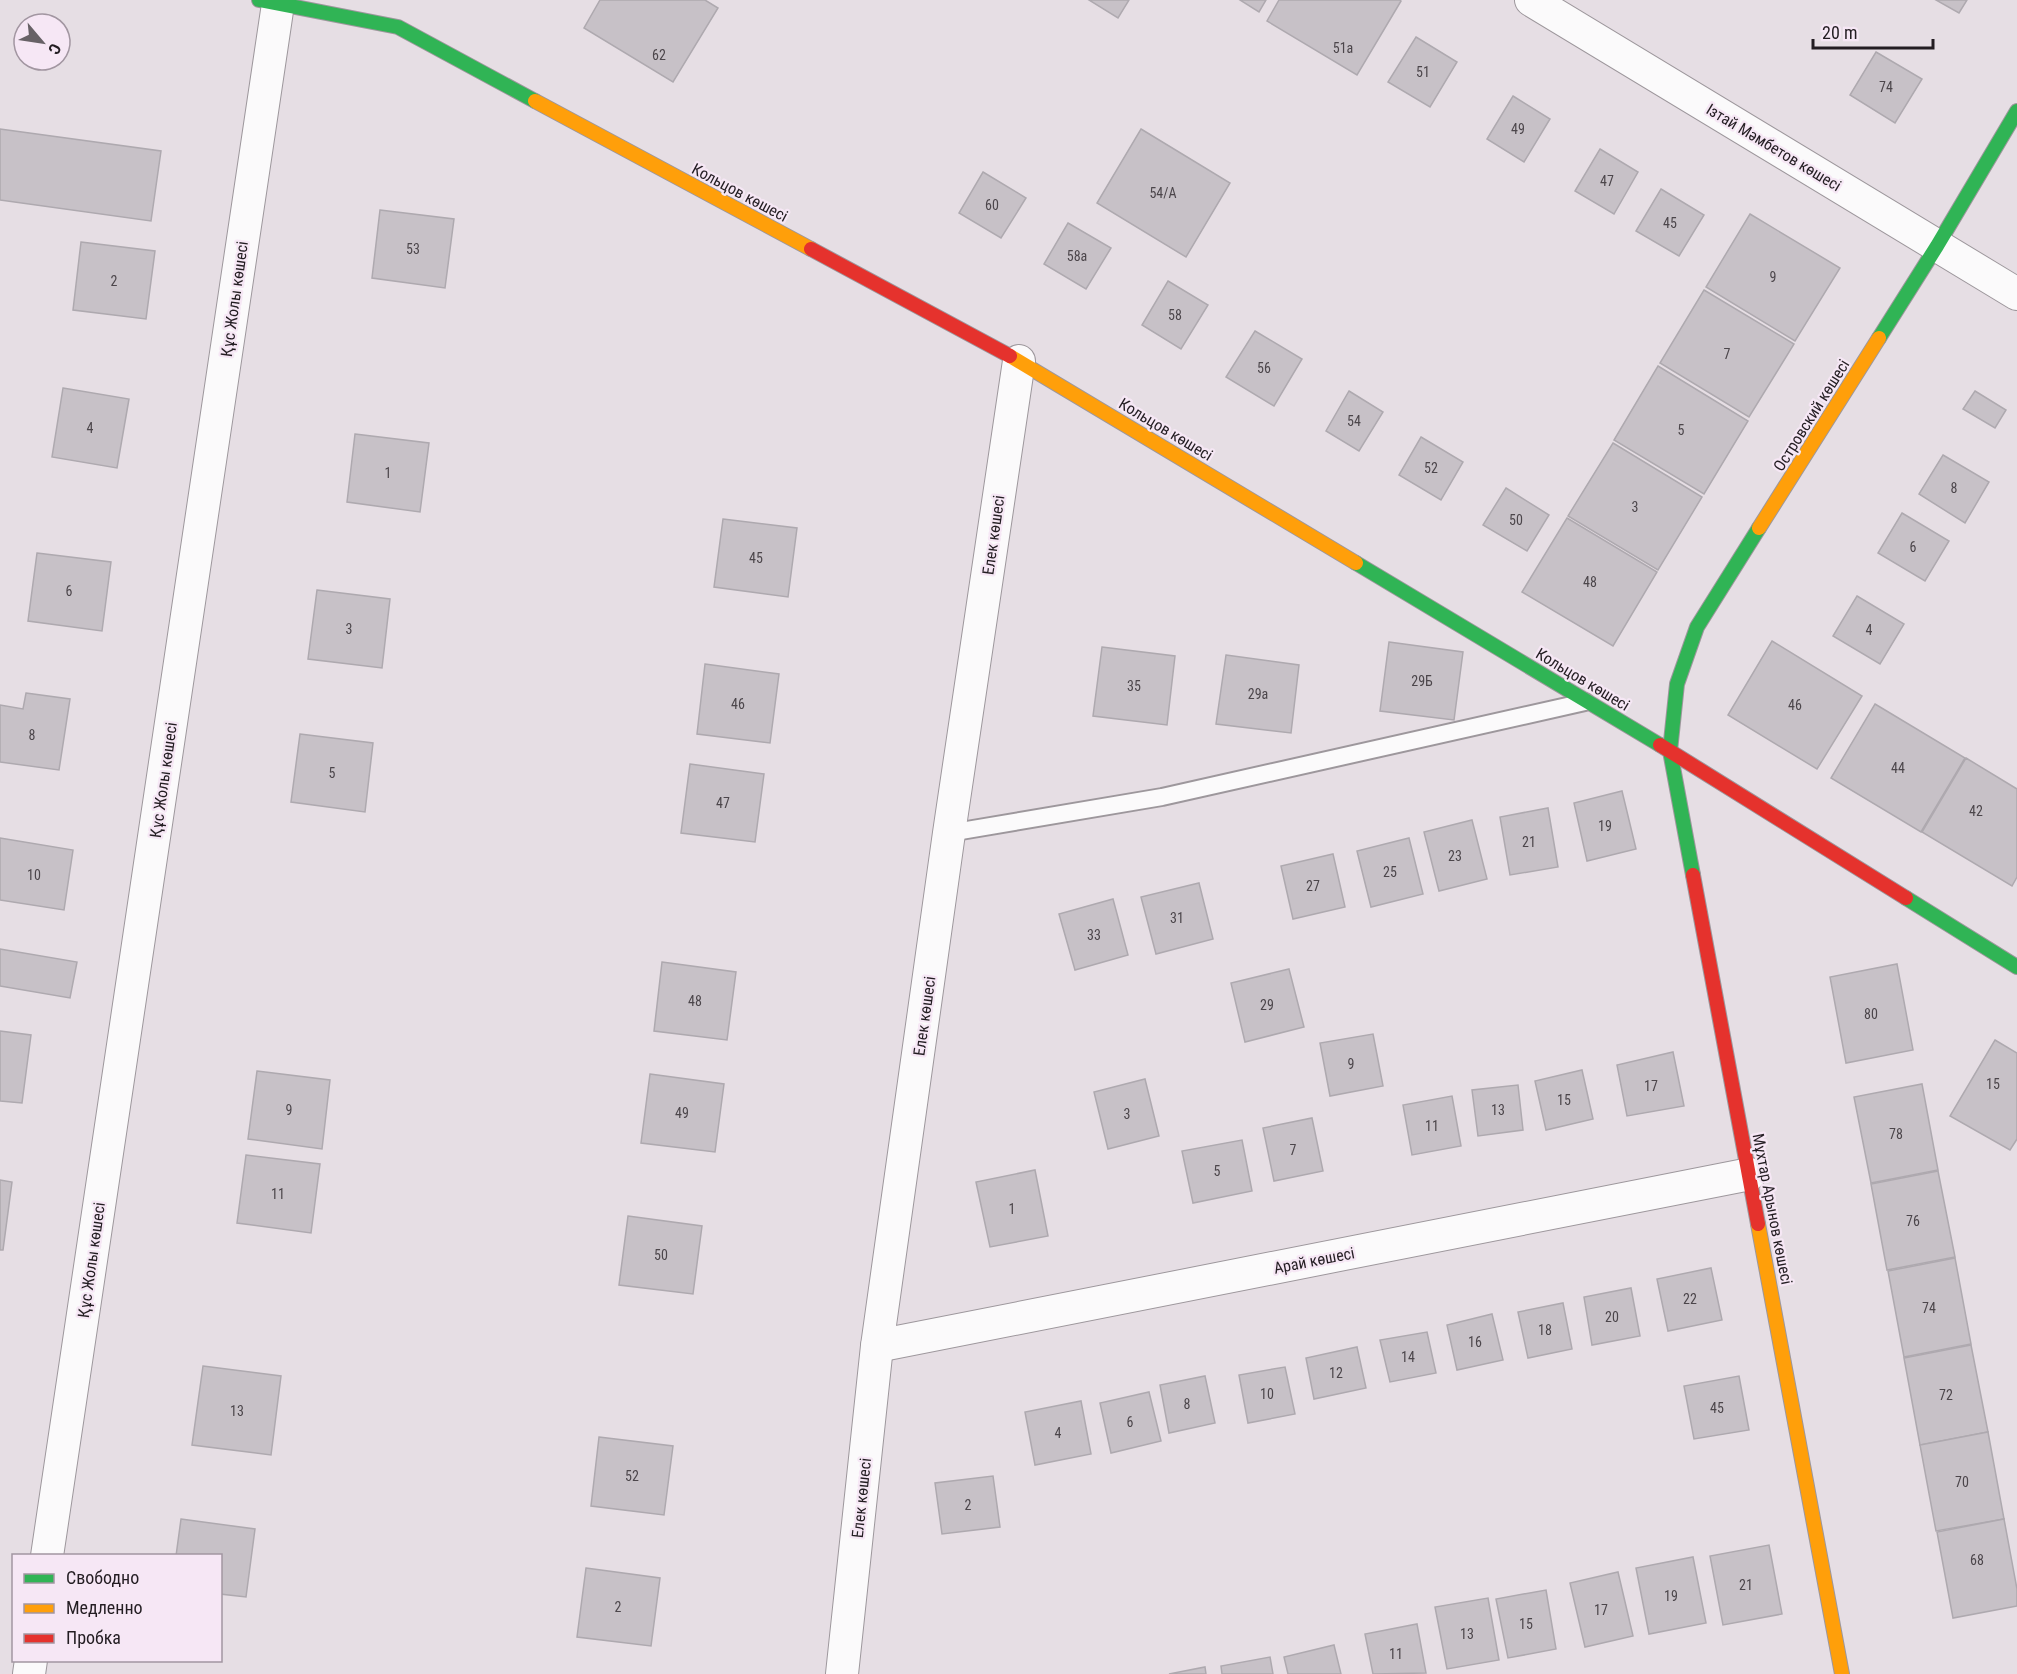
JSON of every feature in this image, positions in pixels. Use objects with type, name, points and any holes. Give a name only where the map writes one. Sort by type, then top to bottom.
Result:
[{"type":"street","name":"Ізтай Мәмбетов көшесі","points":[[1531,0],[2017,294]]},
{"type":"street","name":"Кольцов көшесі","points":[[269,2],[398,27],[1019,361],[1671,751],[2017,967]]},
{"type":"street","name":"Құс Жолы көшесі","points":[[47,1554],[269,2]]},
{"type":"street","name":"Островский көшесі","points":[[1671,751],[1677,684],[1697,627],[1937,246],[2017,111]]},
{"type":"street","name":"Елек көшесі","points":[[842,1674],[877,1346],[949,833],[1019,361]]},
{"type":"street","name":"Мұхтар Арынов көшесі","points":[[1671,751],[1842,1674]]},
{"type":"street","name":"Арай көшесі","points":[[877,1346],[1750,1174]]},
{"type":"lane","points":[[949,833],[1162,797],[1588,701]]},
{"type":"building","points":[[600,0],[705,0],[718,8],[673,82],[584,28]]},
{"type":"building","points":[[1089,0],[1129,0],[1118,18]]},
{"type":"building","points":[[1240,0],[1266,0],[1259,12]]},
{"type":"building","points":[[1279,0],[1401,1],[1357,75],[1267,21]]},
{"type":"building","points":[[1936,0],[1967,0],[1959,13]]},
{"type":"building","points":[[1416,37],[1457,62],[1430,107],[1388,82]]},
{"type":"building","points":[[1876,52],[1922,79],[1895,123],[1850,95]]},
{"type":"building","points":[[1513,96],[1550,119],[1524,162],[1487,139]]},
{"type":"building","points":[[0,129],[161,151],[151,221],[0,200]]},
{"type":"building","points":[[1141,129],[1230,183],[1186,257],[1097,203]]},
{"type":"building","points":[[1600,149],[1638,172],[1614,214],[1575,191]]},
{"type":"building","points":[[983,172],[1026,198],[1001,238],[959,213]]},
{"type":"building","points":[[1661,189],[1704,215],[1679,256],[1636,231]]},
{"type":"building","points":[[380,210],[454,219],[445,288],[372,278]]},
{"type":"building","points":[[1750,214],[1840,268],[1795,341],[1706,287]]},
{"type":"building","points":[[1068,223],[1111,248],[1086,289],[1044,264]]},
{"type":"building","points":[[81,242],[155,251],[146,319],[73,310]]},
{"type":"building","points":[[1168,281],[1208,305],[1181,349],[1142,325]]},
{"type":"building","points":[[1704,290],[1794,344],[1749,417],[1660,363]]},
{"type":"building","points":[[1255,331],[1302,359],[1274,406],[1226,377]]},
{"type":"building","points":[[1658,366],[1748,421],[1704,494],[1614,440]]},
{"type":"building","points":[[63,388],[129,399],[117,468],[52,457]]},
{"type":"building","points":[[1349,391],[1383,412],[1359,451],[1326,431]]},
{"type":"building","points":[[1975,391],[2006,410],[1995,428],[1963,409]]},
{"type":"building","points":[[355,434],[429,443],[420,512],[347,502]]},
{"type":"building","points":[[1421,437],[1463,462],[1441,500],[1399,475]]},
{"type":"building","points":[[1613,443],[1702,497],[1658,570],[1568,516]]},
{"type":"building","points":[[1943,455],[1989,482],[1965,523],[1919,494]]},
{"type":"building","points":[[1506,488],[1549,515],[1527,551],[1483,525]]},
{"type":"building","points":[[1902,513],[1949,541],[1925,581],[1878,553]]},
{"type":"building","points":[[1567,518],[1657,572],[1613,646],[1522,592]]},
{"type":"building","points":[[723,519],[797,528],[788,597],[714,587]]},
{"type":"building","points":[[37,553],[111,562],[102,631],[28,621]]},
{"type":"building","points":[[317,590],[390,599],[382,668],[308,659]]},
{"type":"building","points":[[1857,596],[1904,624],[1880,664],[1833,636]]},
{"type":"building","points":[[1772,641],[1862,696],[1817,769],[1728,715]]},
{"type":"building","points":[[1389,642],[1463,652],[1454,720],[1380,711]]},
{"type":"building","points":[[1102,647],[1175,656],[1167,725],[1093,716]]},
{"type":"building","points":[[1226,655],[1299,665],[1291,733],[1216,724]]},
{"type":"building","points":[[705,664],[779,674],[770,743],[697,734]]},
{"type":"building","points":[[26,693],[70,699],[59,770],[0,762],[0,705],[23,709]]},
{"type":"building","points":[[1875,704],[1965,758],[1921,832],[1831,778]]},
{"type":"building","points":[[300,734],[373,743],[365,812],[291,802]]},
{"type":"building","points":[[1966,758],[2017,789],[2017,877],[2012,886],[1922,832]]},
{"type":"building","points":[[690,764],[764,774],[755,842],[681,833]]},
{"type":"building","points":[[1622,791],[1636,849],[1587,861],[1574,803]]},
{"type":"building","points":[[1548,808],[1558,867],[1510,875],[1500,817]]},
{"type":"building","points":[[1472,820],[1487,879],[1439,891],[1424,832]]},
{"type":"building","points":[[0,838],[73,850],[64,910],[0,900]]},
{"type":"building","points":[[1409,838],[1423,894],[1371,907],[1357,851]]},
{"type":"building","points":[[1333,854],[1345,907],[1293,919],[1281,866]]},
{"type":"building","points":[[1199,883],[1213,939],[1156,954],[1141,897]]},
{"type":"building","points":[[1113,899],[1128,955],[1075,970],[1059,914]]},
{"type":"building","points":[[0,949],[77,962],[70,998],[0,986]]},
{"type":"building","points":[[662,962],[736,972],[727,1040],[654,1031]]},
{"type":"building","points":[[1897,964],[1913,1050],[1846,1063],[1830,977]]},
{"type":"building","points":[[1289,969],[1304,1027],[1245,1042],[1231,983]]},
{"type":"building","points":[[0,1031],[31,1035],[22,1103],[0,1101]]},
{"type":"building","points":[[1373,1034],[1383,1086],[1330,1096],[1320,1043]]},
{"type":"building","points":[[1995,1040],[2017,1053],[2017,1139],[2010,1150],[1950,1116]]},
{"type":"building","points":[[1673,1052],[1684,1106],[1627,1116],[1617,1065]]},
{"type":"building","points":[[1582,1070],[1593,1119],[1546,1130],[1535,1081]]},
{"type":"building","points":[[257,1071],[330,1080],[322,1149],[248,1139]]},
{"type":"building","points":[[650,1074],[724,1084],[715,1152],[641,1143]]},
{"type":"building","points":[[1145,1079],[1159,1136],[1108,1149],[1094,1092]]},
{"type":"building","points":[[1922,1084],[1938,1170],[1871,1183],[1854,1097]]},
{"type":"building","points":[[1518,1085],[1523,1130],[1478,1136],[1472,1090]]},
{"type":"building","points":[[1452,1096],[1461,1146],[1412,1155],[1403,1105]]},
{"type":"building","points":[[1312,1118],[1323,1171],[1274,1181],[1263,1128]]},
{"type":"building","points":[[1242,1140],[1252,1191],[1193,1203],[1182,1151]]},
{"type":"building","points":[[246,1155],[320,1164],[311,1233],[237,1223]]},
{"type":"building","points":[[1035,1170],[1048,1236],[990,1247],[976,1182]]},
{"type":"building","points":[[1938,1171],[1955,1257],[1887,1270],[1871,1184]]},
{"type":"building","points":[[0,1180],[12,1182],[3,1250],[0,1250]]},
{"type":"building","points":[[628,1216],[702,1226],[693,1294],[619,1285]]},
{"type":"building","points":[[1955,1258],[1971,1344],[1904,1357],[1888,1271]]},
{"type":"building","points":[[1711,1268],[1722,1320],[1668,1331],[1657,1279]]},
{"type":"building","points":[[1631,1288],[1640,1336],[1592,1345],[1584,1297]]},
{"type":"building","points":[[1563,1303],[1572,1349],[1528,1358],[1518,1312]]},
{"type":"building","points":[[1492,1314],[1503,1360],[1457,1370],[1447,1325]]},
{"type":"building","points":[[1427,1332],[1436,1373],[1390,1382],[1380,1340]]},
{"type":"building","points":[[1971,1345],[1988,1432],[1920,1445],[1904,1358]]},
{"type":"building","points":[[1357,1347],[1366,1388],[1314,1399],[1306,1358]]},
{"type":"building","points":[[203,1366],[281,1376],[271,1455],[192,1445]]},
{"type":"building","points":[[1285,1367],[1295,1414],[1248,1423],[1239,1375]]},
{"type":"building","points":[[1205,1376],[1215,1423],[1169,1433],[1160,1385]]},
{"type":"building","points":[[1739,1376],[1749,1430],[1694,1439],[1684,1386]]},
{"type":"building","points":[[1149,1392],[1161,1441],[1111,1453],[1100,1403]]},
{"type":"building","points":[[1081,1401],[1091,1454],[1035,1465],[1025,1412]]},
{"type":"building","points":[[1988,1432],[2004,1519],[1936,1531],[1920,1445]]},
{"type":"building","points":[[599,1437],[673,1446],[664,1515],[591,1506]]},
{"type":"building","points":[[993,1476],[1000,1527],[942,1534],[935,1483]]},
{"type":"building","points":[[181,1519],[255,1529],[246,1597],[222,1594],[222,1554],[176,1554]]},
{"type":"building","points":[[2004,1519],[2017,1589],[2017,1606],[1953,1618],[1937,1532]]},
{"type":"building","points":[[1769,1545],[1782,1614],[1723,1625],[1710,1556]]},
{"type":"building","points":[[1693,1557],[1706,1623],[1649,1634],[1636,1568]]},
{"type":"building","points":[[586,1568],[660,1578],[651,1646],[577,1637]]},
{"type":"building","points":[[1618,1572],[1633,1636],[1585,1647],[1570,1583]]},
{"type":"building","points":[[1546,1590],[1556,1649],[1508,1658],[1496,1599]]},
{"type":"building","points":[[1488,1598],[1499,1660],[1447,1669],[1435,1607]]},
{"type":"building","points":[[1417,1624],[1426,1673],[1373,1674],[1365,1634]]},
{"type":"building","points":[[1334,1645],[1341,1674],[1288,1674],[1284,1657]]},
{"type":"building","points":[[1270,1657],[1273,1674],[1222,1674],[1221,1666]]},
{"type":"building","points":[[1205,1667],[1206,1674],[1169,1674]]},
{"type":"traffic: fast","points":[[259,0],[398,27],[535,101]]},
{"type":"traffic: fast","points":[[1879,338],[2017,111]]},
{"type":"traffic: fast","points":[[1693,875],[1670,751],[1677,684],[1697,627],[1759,528]]},
{"type":"traffic: fast","points":[[1356,563],[1660,745]]},
{"type":"traffic: fast","points":[[1906,898],[2017,967]]},
{"type":"traffic: slow","points":[[535,101],[811,249]]},
{"type":"traffic: slow","points":[[1759,528],[1879,338]]},
{"type":"traffic: slow","points":[[1010,356],[1356,563]]},
{"type":"traffic: slow","points":[[1758,1224],[1842,1674]]},
{"type":"traffic: jam","points":[[811,249],[1010,356]]},
{"type":"traffic: jam","points":[[1660,745],[1906,898]]},
{"type":"traffic: jam","points":[[1693,875],[1758,1224]]}]
